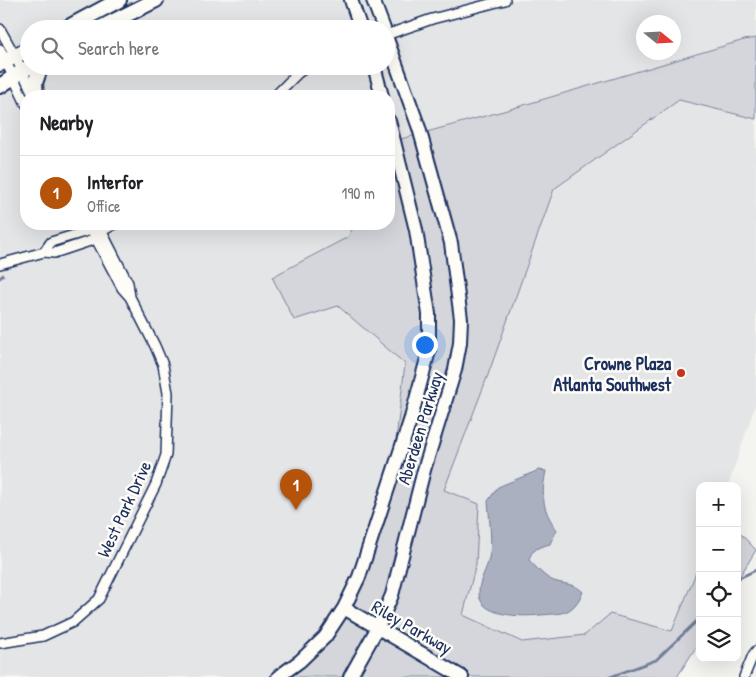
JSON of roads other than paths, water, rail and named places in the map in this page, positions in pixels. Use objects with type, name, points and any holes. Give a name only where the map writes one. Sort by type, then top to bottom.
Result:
[{"type":"main road","points":[[81,20],[117,0]]},
{"type":"main road","points":[[116,20],[156,0]]},
{"type":"main road","points":[[5,57],[20,51]]},
{"type":"main road","points":[[0,86],[20,73]]},
{"type":"main road","points":[[35,90],[38,75]]},
{"type":"street","points":[[351,0],[358,20]]},
{"type":"street","points":[[373,0],[381,20]]},
{"type":"street","points":[[395,32],[432,19],[505,0]]},
{"type":"street","points":[[0,29],[5,57],[20,70]]},
{"type":"street","name":"Aberdeen Parkway","points":[[350,677],[378,627],[392,594],[424,470],[455,370],[460,343],[461,319],[451,243],[419,128],[395,60]]},
{"type":"street","points":[[22,75],[24,90]]},
{"type":"street","points":[[24,75],[32,90]]},
{"type":"street","points":[[281,90],[296,75]]},
{"type":"street","points":[[376,75],[380,90]]},
{"type":"street","name":"Aberdeen Parkway","points":[[278,677],[300,661],[325,637],[344,608],[358,577],[411,418],[429,351],[429,314],[416,230],[395,145]]},
{"type":"street","points":[[44,252],[51,242],[86,230]]},
{"type":"street","points":[[0,264],[44,252],[54,253],[96,239],[95,230]]},
{"type":"street","name":"West Park Drive","points":[[97,230],[128,283],[130,297]]},
{"type":"street","name":"West Park Drive","points":[[0,643],[43,636],[73,622],[99,599],[156,484],[166,455],[168,393],[162,365],[156,348],[130,297],[122,288],[96,239]]},
{"type":"street","name":"Riley Parkway","points":[[344,608],[462,677]]},
{"type":"street","points":[[744,677],[756,651]]},
{"type":"water","points":[[539,470],[546,471],[544,502],[548,516],[557,530],[550,544],[539,547],[532,553],[529,560],[551,580],[573,586],[583,592],[571,609],[561,613],[532,616],[502,614],[486,606],[481,600],[479,592],[491,545],[488,501],[498,487]]},
{"type":"waterway","points":[[0,278],[3,275]]},
{"type":"waterway","points":[[741,577],[756,570]]},
{"type":"waterway","points":[[610,677],[656,660],[696,622]]},
{"type":"place","name":"Crowne Plaza Atlanta Southwest","points":[[681,373]]},
{"type":"place","name":"Interfor","points":[[296,510]]}]
